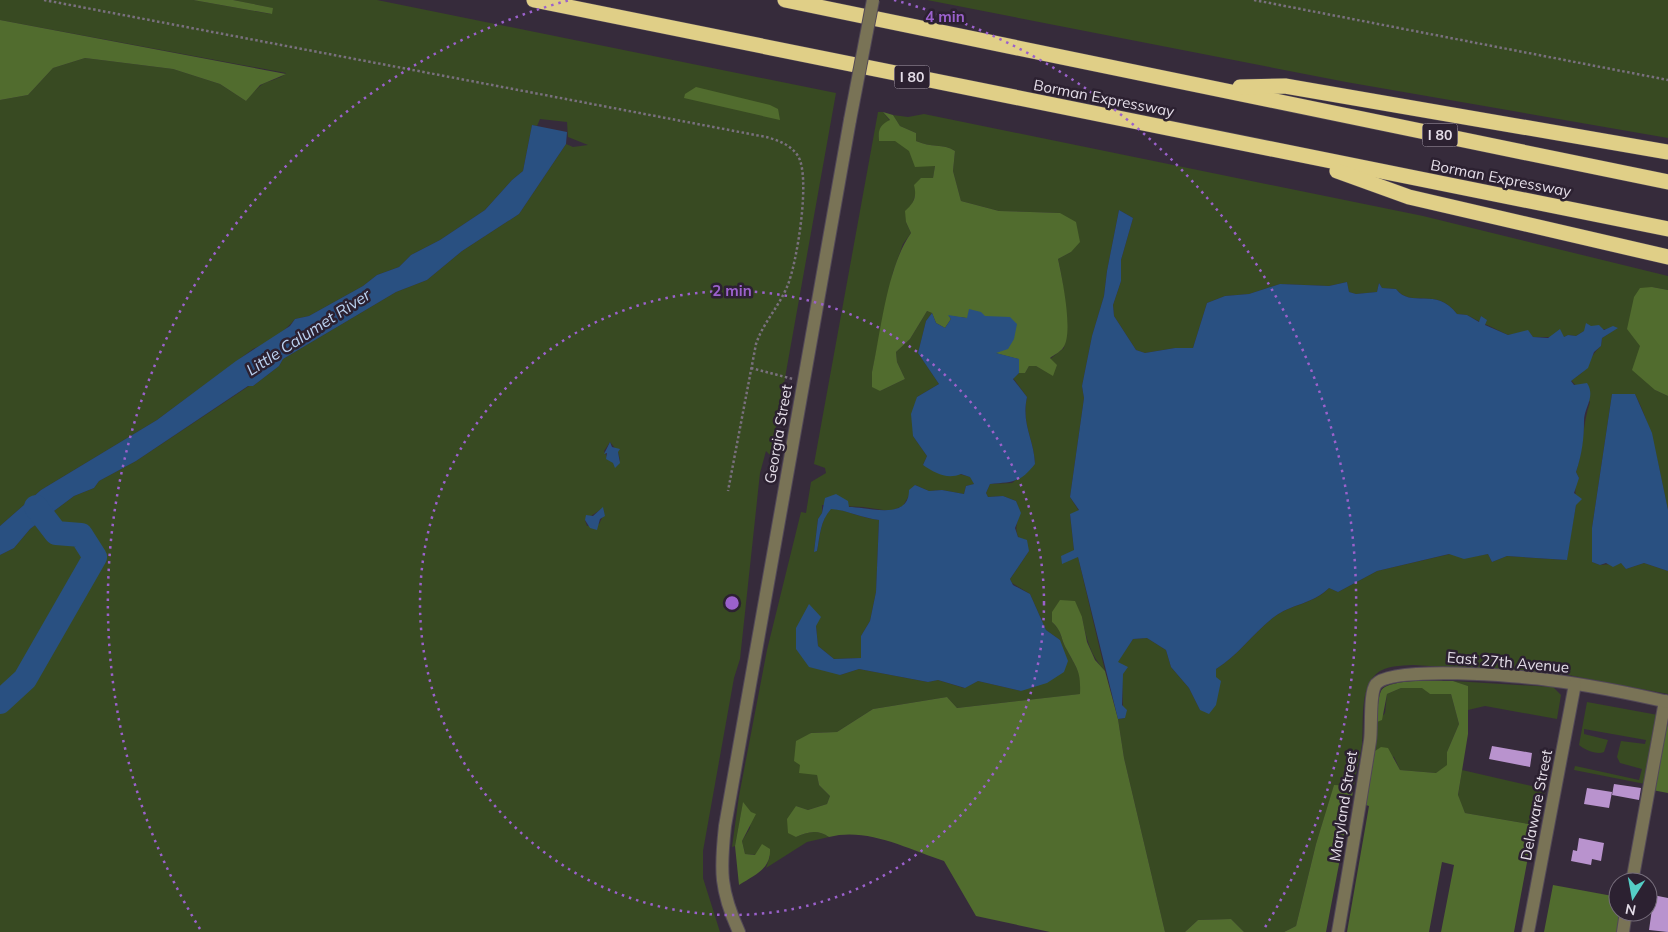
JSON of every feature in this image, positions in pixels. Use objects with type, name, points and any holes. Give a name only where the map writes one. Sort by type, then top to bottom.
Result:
[{"type":"highway","name":"Borman Expressway","points":[[534,0],[1668,229]]},
{"type":"highway","name":"Borman Expressway","points":[[785,0],[1668,182]]},
{"type":"highway","points":[[1212,87],[1285,86],[1668,152]]},
{"type":"highway","points":[[1291,154],[1409,197],[1668,257]]},
{"type":"street","name":"Georgia Street","points":[[739,932],[725,896],[721,875],[725,826],[872,0]]},
{"type":"street","name":"East 27th Avenue","points":[[1376,684],[1394,676],[1447,673],[1548,679],[1666,702]]},
{"type":"street","name":"Maryland Street","points":[[1338,932],[1365,774],[1373,694],[1376,684]]},
{"type":"street","name":"Delaware Street","points":[[1528,932],[1575,684]]},
{"type":"street","points":[[1634,872],[1666,702]]},
{"type":"path","points":[[44,0],[766,137],[781,142],[795,152],[804,173],[800,217],[790,278],[783,296],[758,337],[728,491]]},
{"type":"path","points":[[1254,0],[1668,80]]},
{"type":"path","points":[[751,368],[775,376],[804,381]]},
{"type":"green space","points":[[0,0],[193,0],[271,14],[272,8],[233,0],[377,0],[836,93],[771,456],[766,451],[760,473],[740,659],[734,678],[703,851],[703,878],[720,932],[0,932],[0,555],[14,548],[30,529],[74,496],[94,488],[99,481],[136,461],[249,386],[253,386],[279,366],[283,359],[396,292],[427,280],[462,251],[519,214],[566,144],[573,147],[588,145],[568,137],[567,122],[540,119],[537,126],[532,125],[523,171],[512,180],[485,210],[440,240],[411,255],[399,267],[377,275],[363,286],[309,316],[295,319],[276,336],[253,349],[157,420],[41,490],[0,526],[0,100],[28,95],[53,68],[85,58],[173,69],[220,84],[246,101],[260,86],[286,73],[0,20]],"holes":[[[610,442],[618,452],[620,460],[616,465],[607,457],[604,451]],[[603,508],[604,514],[599,524],[587,526],[585,520]]]},
{"type":"green space","points":[[193,0],[233,0],[273,8],[272,14]]},
{"type":"green space","points":[[927,0],[1668,0],[1668,138],[1346,82]]},
{"type":"green space","points":[[0,20],[286,74],[260,85],[246,101],[220,84],[173,69],[85,58],[53,68],[28,95],[0,100]]},
{"type":"green space","points":[[696,87],[770,105],[778,109],[780,120],[684,98],[685,94]]},
{"type":"green space","points":[[878,112],[883,112],[890,121],[880,128],[879,141],[895,140],[935,166],[933,178],[916,193],[906,222],[911,233],[903,244],[893,272],[872,372],[880,391],[905,379],[897,362],[896,352],[910,339],[927,311],[932,313],[926,321],[918,353],[939,384],[917,397],[913,436],[927,456],[923,465],[971,477],[974,484],[966,486],[964,494],[942,490],[929,491],[915,485],[903,506],[890,511],[863,507],[822,505],[822,513],[818,519],[814,552],[817,551],[823,523],[831,508],[879,520],[876,592],[870,621],[861,636],[861,658],[834,659],[818,646],[816,626],[796,628],[840,675],[859,669],[928,682],[938,680],[964,688],[978,681],[1021,691],[1060,640],[1046,630],[1030,594],[1012,583],[1010,579],[1029,551],[1017,534],[1016,530],[1020,513],[1016,501],[1003,496],[988,497],[986,493],[990,484],[1012,483],[1035,464],[1026,415],[1027,397],[1013,378],[1019,373],[1025,373],[1029,366],[1036,366],[1053,375],[1050,359],[1064,348],[1065,337],[1065,303],[1058,259],[1071,252],[1060,213],[999,211],[961,201],[953,171],[955,151],[946,147],[916,141],[916,133],[900,126],[893,115],[908,117],[924,114],[1423,216],[1668,276],[1668,290],[1652,287],[1640,346],[1655,390],[1668,396],[1668,510],[1659,465],[1642,408],[1635,394],[1612,394],[1592,528],[1592,562],[1600,565],[1622,563],[1626,569],[1644,563],[1668,571],[1668,694],[1563,674],[1413,665],[1394,666],[1384,669],[1376,674],[1367,689],[1363,707],[1362,744],[1354,786],[1334,786],[1316,844],[1296,926],[1284,932],[1244,932],[1231,919],[1198,920],[1185,932],[1165,932],[1124,758],[1118,719],[1125,718],[1120,669],[1117,662],[1133,639],[1147,638],[1166,650],[1171,667],[1189,688],[1200,710],[1216,677],[1216,669],[1232,657],[1274,617],[1309,601],[1329,588],[1338,592],[1377,571],[1450,554],[1464,558],[1488,554],[1492,562],[1507,556],[1566,560],[1576,505],[1575,484],[1579,478],[1576,472],[1590,402],[1571,380],[1586,368],[1593,355],[1601,346],[1602,338],[1617,328],[1584,331],[1576,336],[1568,335],[1564,337],[1533,337],[1528,331],[1508,335],[1485,324],[1481,316],[1480,322],[1467,315],[1457,314],[1441,301],[1402,295],[1396,289],[1382,288],[1379,283],[1377,292],[1356,294],[1349,292],[1347,282],[1329,286],[1280,284],[1249,294],[1225,296],[1207,303],[1193,348],[1175,348],[1145,353],[1136,350],[1114,316],[1113,305],[1121,281],[1121,260],[1133,218],[1119,210],[1104,296],[1092,336],[1082,386],[1084,398],[1070,497],[1079,511],[1070,515],[1074,550],[1078,557],[1105,671],[1089,646],[1082,617],[1052,622],[1060,632],[1078,670],[1081,694],[957,708],[947,697],[873,709],[837,732],[810,733],[819,785],[830,796],[827,804],[808,810],[796,806],[796,837],[812,832],[825,834],[829,837],[807,842],[766,868],[770,856],[745,854],[742,841],[750,828],[751,813],[743,803],[735,846],[732,847],[739,796],[767,650],[801,512],[806,513],[811,482],[826,473],[825,468],[814,464]]},
{"type":"green space","points":[[883,112],[893,115],[900,126],[916,133],[916,141],[946,147],[955,151],[953,171],[961,201],[999,211],[1060,213],[1076,222],[1080,242],[1071,252],[1058,259],[1066,305],[1067,331],[1063,348],[1050,358],[1057,365],[1053,376],[1036,366],[1029,366],[1025,373],[1019,373],[1018,359],[995,353],[1010,317],[967,318],[949,316],[951,319],[945,328],[936,323],[932,313],[927,311],[910,339],[896,352],[897,362],[905,379],[880,391],[872,387],[872,372],[890,281],[903,247],[911,233],[906,222],[905,211],[914,200],[914,185],[921,178],[933,178],[935,166],[915,167],[909,151],[895,141],[879,141],[880,129],[890,120]]},
{"type":"green space","points":[[1652,287],[1668,290],[1668,396],[1655,390],[1632,370],[1640,346],[1627,329],[1634,297],[1640,288]]},
{"type":"green space","points":[[1060,600],[1075,601],[1082,617],[1087,642],[1095,660],[1105,671],[1118,719],[1124,758],[1165,932],[1050,932],[976,916],[944,861],[902,845],[873,837],[843,835],[829,837],[825,834],[812,832],[796,837],[788,833],[787,819],[796,806],[808,810],[827,804],[830,796],[819,785],[817,775],[799,773],[800,765],[794,761],[796,741],[811,733],[837,732],[873,709],[947,697],[957,708],[1080,694],[1078,670],[1060,632],[1052,622],[1052,612]]},
{"type":"green space","points":[[1453,681],[1553,687],[1561,695],[1557,719],[1485,706],[1468,710],[1468,686]]},
{"type":"green space","points":[[1453,681],[1468,686],[1468,734],[1458,795],[1465,813],[1534,825],[1514,932],[1441,932],[1454,865],[1442,862],[1429,932],[1347,932],[1369,806],[1366,805],[1375,751],[1381,747],[1388,748],[1400,770],[1436,773],[1447,765],[1447,752],[1459,724],[1451,694],[1430,694],[1422,688],[1401,688],[1387,694],[1382,720],[1377,722],[1378,702],[1381,691],[1385,687],[1403,682]]},
{"type":"green space","points":[[1401,688],[1423,688],[1430,694],[1451,694],[1459,724],[1447,752],[1447,766],[1436,773],[1400,770],[1394,757],[1375,751],[1377,722],[1385,713],[1387,694]]},
{"type":"green space","points":[[1587,702],[1658,715],[1645,784],[1574,770],[1575,766],[1639,780],[1642,769],[1620,763],[1617,757],[1621,741],[1645,744],[1646,740],[1584,729],[1584,734],[1608,740],[1604,752],[1601,753],[1591,752],[1579,745]]},
{"type":"green space","points":[[1668,723],[1668,793],[1652,790]]},
{"type":"green space","points":[[1462,770],[1545,789],[1540,822],[1534,821],[1534,825],[1465,813],[1458,796]]},
{"type":"green space","points":[[1334,785],[1354,786],[1326,932],[1284,932],[1296,926],[1316,844]]},
{"type":"green space","points":[[743,802],[751,812],[756,814],[742,841],[745,854],[755,855],[762,844],[770,849],[770,856],[761,871],[739,885],[735,846]]},
{"type":"green space","points":[[1553,885],[1608,895],[1608,922],[1619,922],[1617,932],[1544,932]]},
{"type":"green space","points":[[1231,919],[1244,932],[1185,932],[1198,920]]},
{"type":"water","points":[[532,125],[567,132],[566,144],[519,214],[462,251],[427,280],[396,292],[283,359],[279,366],[253,386],[248,386],[136,461],[99,481],[94,488],[74,496],[30,529],[14,548],[0,555],[0,526],[41,490],[157,420],[236,361],[290,326],[295,319],[309,316],[363,286],[377,275],[399,267],[411,255],[440,240],[485,210],[512,180],[523,171]]},
{"type":"water","points":[[1119,210],[1133,218],[1121,260],[1121,281],[1113,305],[1114,316],[1136,350],[1145,353],[1175,348],[1193,348],[1207,303],[1225,296],[1249,294],[1280,284],[1329,286],[1347,282],[1349,292],[1356,294],[1377,292],[1379,283],[1382,288],[1396,289],[1402,295],[1441,301],[1457,314],[1467,315],[1479,322],[1481,316],[1487,320],[1485,325],[1508,335],[1528,330],[1533,337],[1548,338],[1560,329],[1564,337],[1568,335],[1576,336],[1584,331],[1586,323],[1591,326],[1599,325],[1604,330],[1613,326],[1618,328],[1602,338],[1601,346],[1594,352],[1588,368],[1571,381],[1574,385],[1587,383],[1590,397],[1584,416],[1583,440],[1576,472],[1579,478],[1574,493],[1582,499],[1576,505],[1567,560],[1507,556],[1492,562],[1488,554],[1464,559],[1449,554],[1377,571],[1338,592],[1329,588],[1309,601],[1274,617],[1232,657],[1216,669],[1216,677],[1221,681],[1216,705],[1209,714],[1200,710],[1189,688],[1171,667],[1166,650],[1147,638],[1133,639],[1118,662],[1128,667],[1123,674],[1122,705],[1127,710],[1125,718],[1118,719],[1078,557],[1062,564],[1061,556],[1074,550],[1070,514],[1079,510],[1070,497],[1084,398],[1082,386],[1092,336],[1104,296]]},
{"type":"water","points":[[969,309],[981,312],[985,316],[1010,317],[1017,324],[1014,339],[1008,349],[996,353],[1019,359],[1019,373],[1013,379],[1027,397],[1026,415],[1035,464],[1025,475],[1016,480],[990,484],[986,493],[988,497],[1003,496],[1016,501],[1021,513],[1015,528],[1018,537],[1027,540],[1029,551],[1010,579],[1013,585],[1030,594],[1046,630],[1060,640],[1068,661],[1064,672],[1047,683],[1021,691],[978,681],[965,688],[938,680],[928,682],[859,669],[840,675],[809,667],[796,649],[796,628],[809,604],[821,617],[816,626],[818,646],[834,659],[861,658],[861,636],[870,621],[876,592],[879,520],[831,509],[823,524],[817,551],[814,552],[818,519],[822,513],[825,498],[836,494],[848,501],[849,507],[886,510],[902,506],[907,500],[909,490],[915,485],[929,491],[942,490],[964,494],[966,486],[974,484],[970,477],[961,474],[956,476],[941,475],[923,465],[927,456],[913,436],[911,414],[917,397],[939,384],[918,353],[926,321],[932,313],[936,323],[945,328],[951,319],[948,315],[967,318]]},
{"type":"water","points":[[1612,394],[1635,394],[1652,433],[1668,510],[1668,571],[1644,563],[1626,569],[1621,563],[1613,567],[1606,563],[1600,565],[1592,562],[1592,528]]},
{"type":"water","points":[[610,442],[612,447],[620,449],[618,452],[620,463],[615,468],[613,463],[606,459],[607,453],[604,454]]},
{"type":"water","points":[[603,507],[605,516],[600,519],[597,530],[590,528],[585,520],[586,515],[593,516]]},
{"type":"building","points":[[1492,746],[1532,753],[1530,767],[1489,759]]},
{"type":"building","points":[[1614,784],[1641,788],[1639,800],[1612,795]]},
{"type":"building","points":[[1587,788],[1612,792],[1609,808],[1584,804]]},
{"type":"building","points":[[1579,838],[1604,843],[1601,861],[1592,859],[1591,865],[1571,861],[1573,850],[1577,851]]},
{"type":"building","points":[[1658,896],[1668,898],[1668,932],[1649,930],[1650,922],[1658,922]]},
{"type":"waterway","name":"Little Calumet River","points":[[0,702],[25,679],[95,557],[81,535],[56,533],[36,507]]}]
